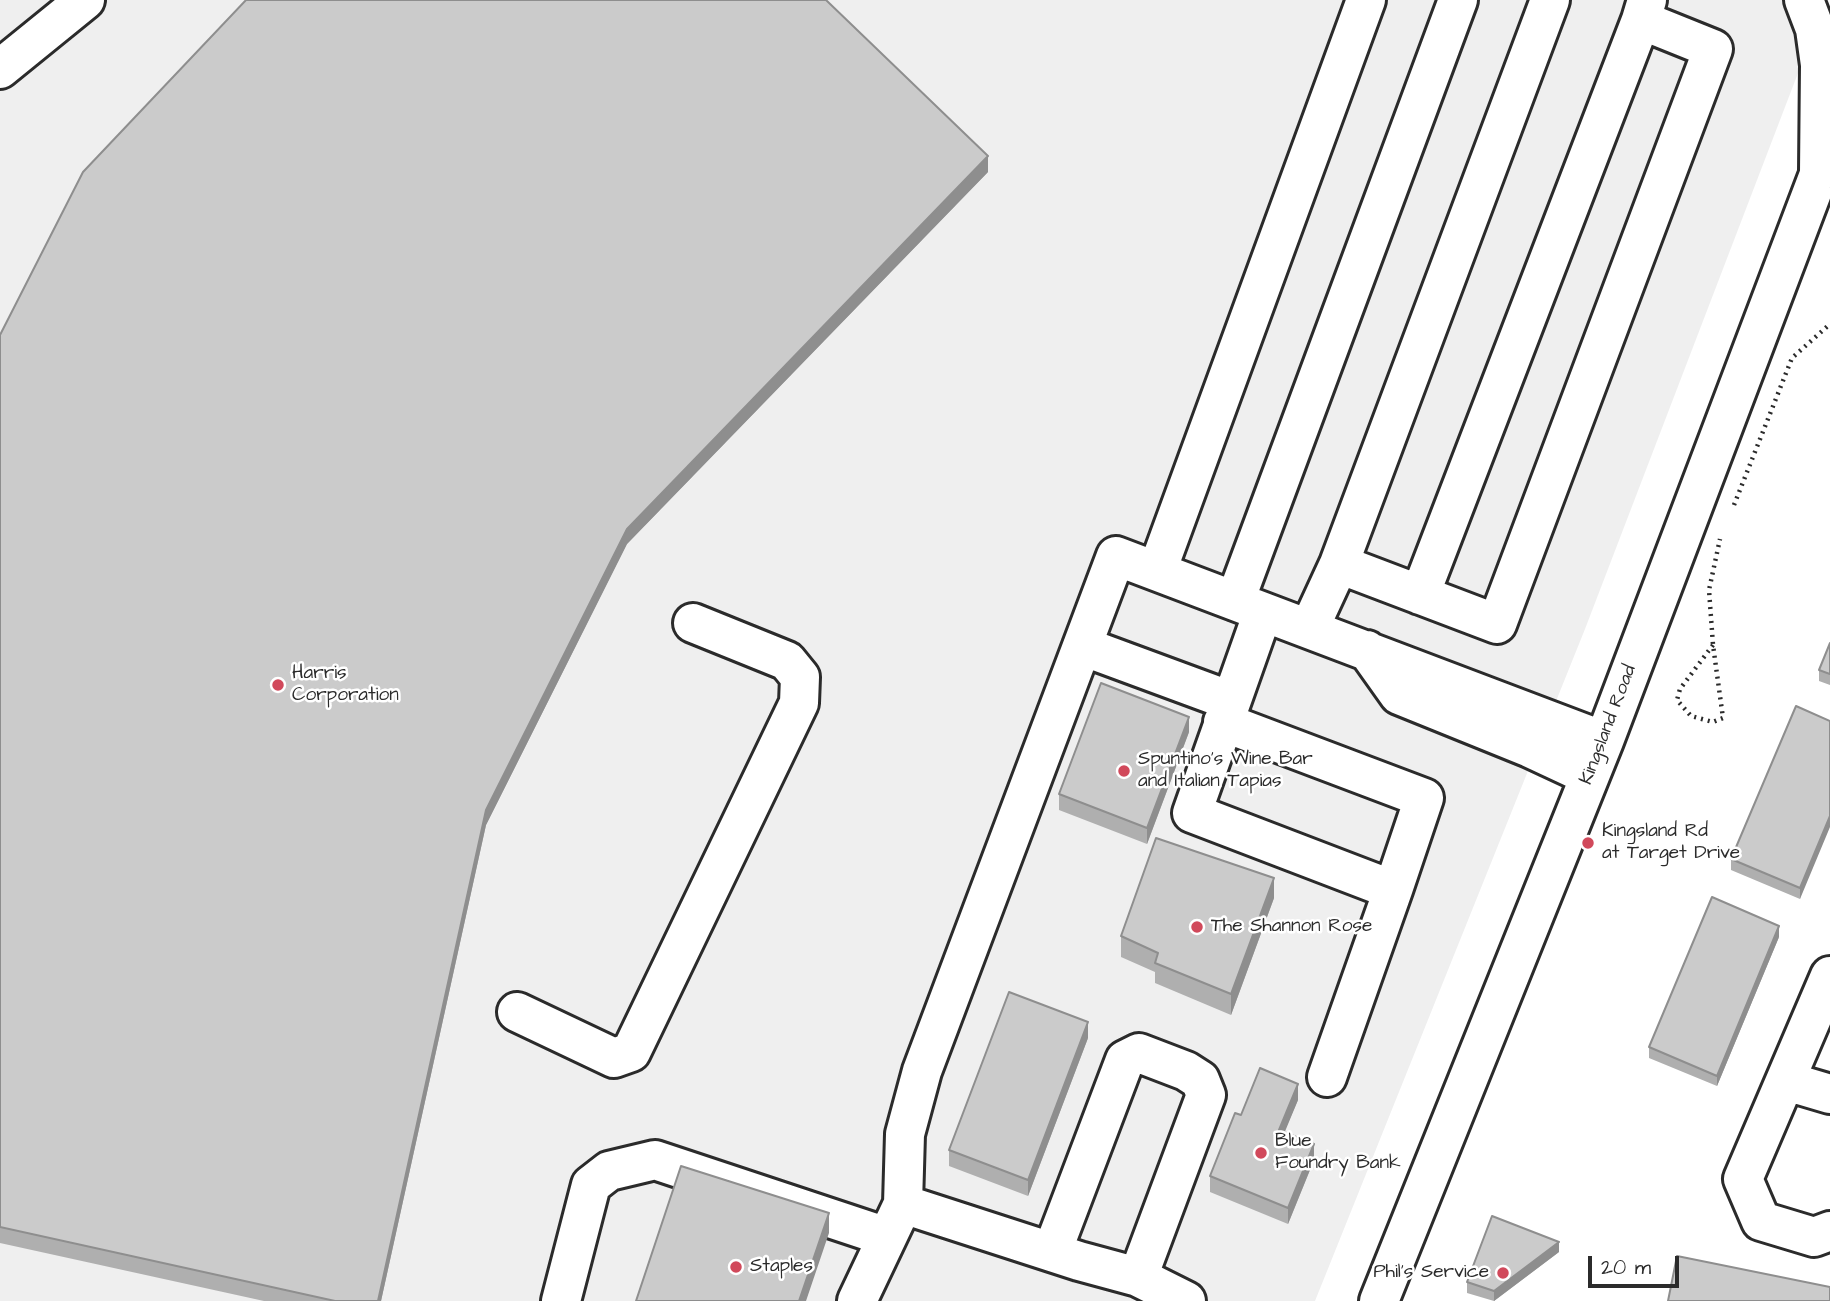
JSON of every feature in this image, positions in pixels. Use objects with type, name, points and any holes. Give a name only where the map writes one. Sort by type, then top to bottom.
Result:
[{"type":"street","points":[[0,69],[85,0]]},
{"type":"street","points":[[1157,571],[1366,0]]},
{"type":"street","points":[[1393,890],[1192,813],[1227,712],[1249,606],[1458,0]]},
{"type":"street","points":[[1309,629],[1339,564],[1550,0]]},
{"type":"street","points":[[1804,0],[1815,29],[1820,65],[1824,159]]},
{"type":"street","points":[[1339,564],[1420,595],[1497,624],[1713,49],[1644,10],[1420,595]]},
{"type":"street","name":"Kingsland Road","points":[[1379,1301],[1604,741],[1824,159]]},
{"type":"street","points":[[857,1301],[895,1220],[905,1135],[922,1071],[1116,556],[1604,741]]},
{"type":"street","points":[[517,1012],[614,1058],[631,1052],[799,703],[800,677],[786,662],[693,623]]},
{"type":"street","points":[[1082,646],[1424,798],[1327,1077]]},
{"type":"street","points":[[1367,650],[1399,695],[1530,748],[1590,776]]},
{"type":"street","points":[[1830,976],[1743,1179],[1761,1221],[1814,1237],[1830,1231]]},
{"type":"street","points":[[1065,1256],[1125,1060],[1139,1054],[1186,1071],[1200,1080],[1206,1095],[1128,1289]]},
{"type":"street","points":[[1786,1081],[1830,1094]]},
{"type":"street","points":[[561,1301],[592,1185],[609,1171],[655,1160],[895,1220],[1065,1256],[1128,1289],[1186,1301]]},
{"type":"path","points":[[1731,513],[1792,358],[1830,324]]},
{"type":"path","points":[[1713,645],[1680,689],[1677,700],[1691,716],[1713,722],[1723,718],[1709,590],[1720,538]]},
{"type":"shaded area","points":[[0,0],[1826,0],[1585,629],[1315,1301],[0,1301]]},
{"type":"building","name":"Harris Corporation","points":[[246,0],[826,0],[988,156],[627,529],[486,810],[378,1301],[335,1301],[0,1227],[0,335],[83,172]]},
{"type":"building","points":[[1830,643],[1830,674],[1819,670]]},
{"type":"building","name":"Spuntino's Wine Bar and Italian Tapias","points":[[1101,683],[1189,717],[1147,828],[1059,794]]},
{"type":"building","points":[[1796,706],[1830,721],[1830,816],[1800,888],[1731,859]]},
{"type":"building","name":"The Shannon Rose","points":[[1156,838],[1274,878],[1231,994],[1155,963],[1158,953],[1121,936]]},
{"type":"building","points":[[1712,897],[1779,926],[1717,1076],[1649,1047]]},
{"type":"building","points":[[1009,992],[1088,1022],[1028,1180],[949,1150]]},
{"type":"building","name":"Blue Foundry Bank","points":[[1260,1068],[1298,1084],[1279,1130],[1314,1144],[1288,1208],[1210,1176],[1235,1113],[1241,1115]]},
{"type":"building","name":"Staples","points":[[681,1166],[829,1213],[799,1301],[636,1301]]},
{"type":"building","name":"Phil's Service","points":[[1492,1216],[1559,1242],[1494,1291],[1467,1282]]},
{"type":"building","points":[[1677,1256],[1830,1287],[1830,1301],[1668,1301]]},
{"type":"place","name":"Harris Corporation","points":[[278,685]]},
{"type":"place","name":"Spuntino's Wine Bar and Italian Tapias","points":[[1124,771]]},
{"type":"place","name":"Kingsland Rd at Target Drive","points":[[1588,843]]},
{"type":"place","name":"The Shannon Rose","points":[[1197,927]]},
{"type":"place","name":"Blue Foundry Bank","points":[[1261,1153]]},
{"type":"place","name":"Staples","points":[[736,1267]]},
{"type":"place","name":"Phil's Service","points":[[1503,1273]]}]
